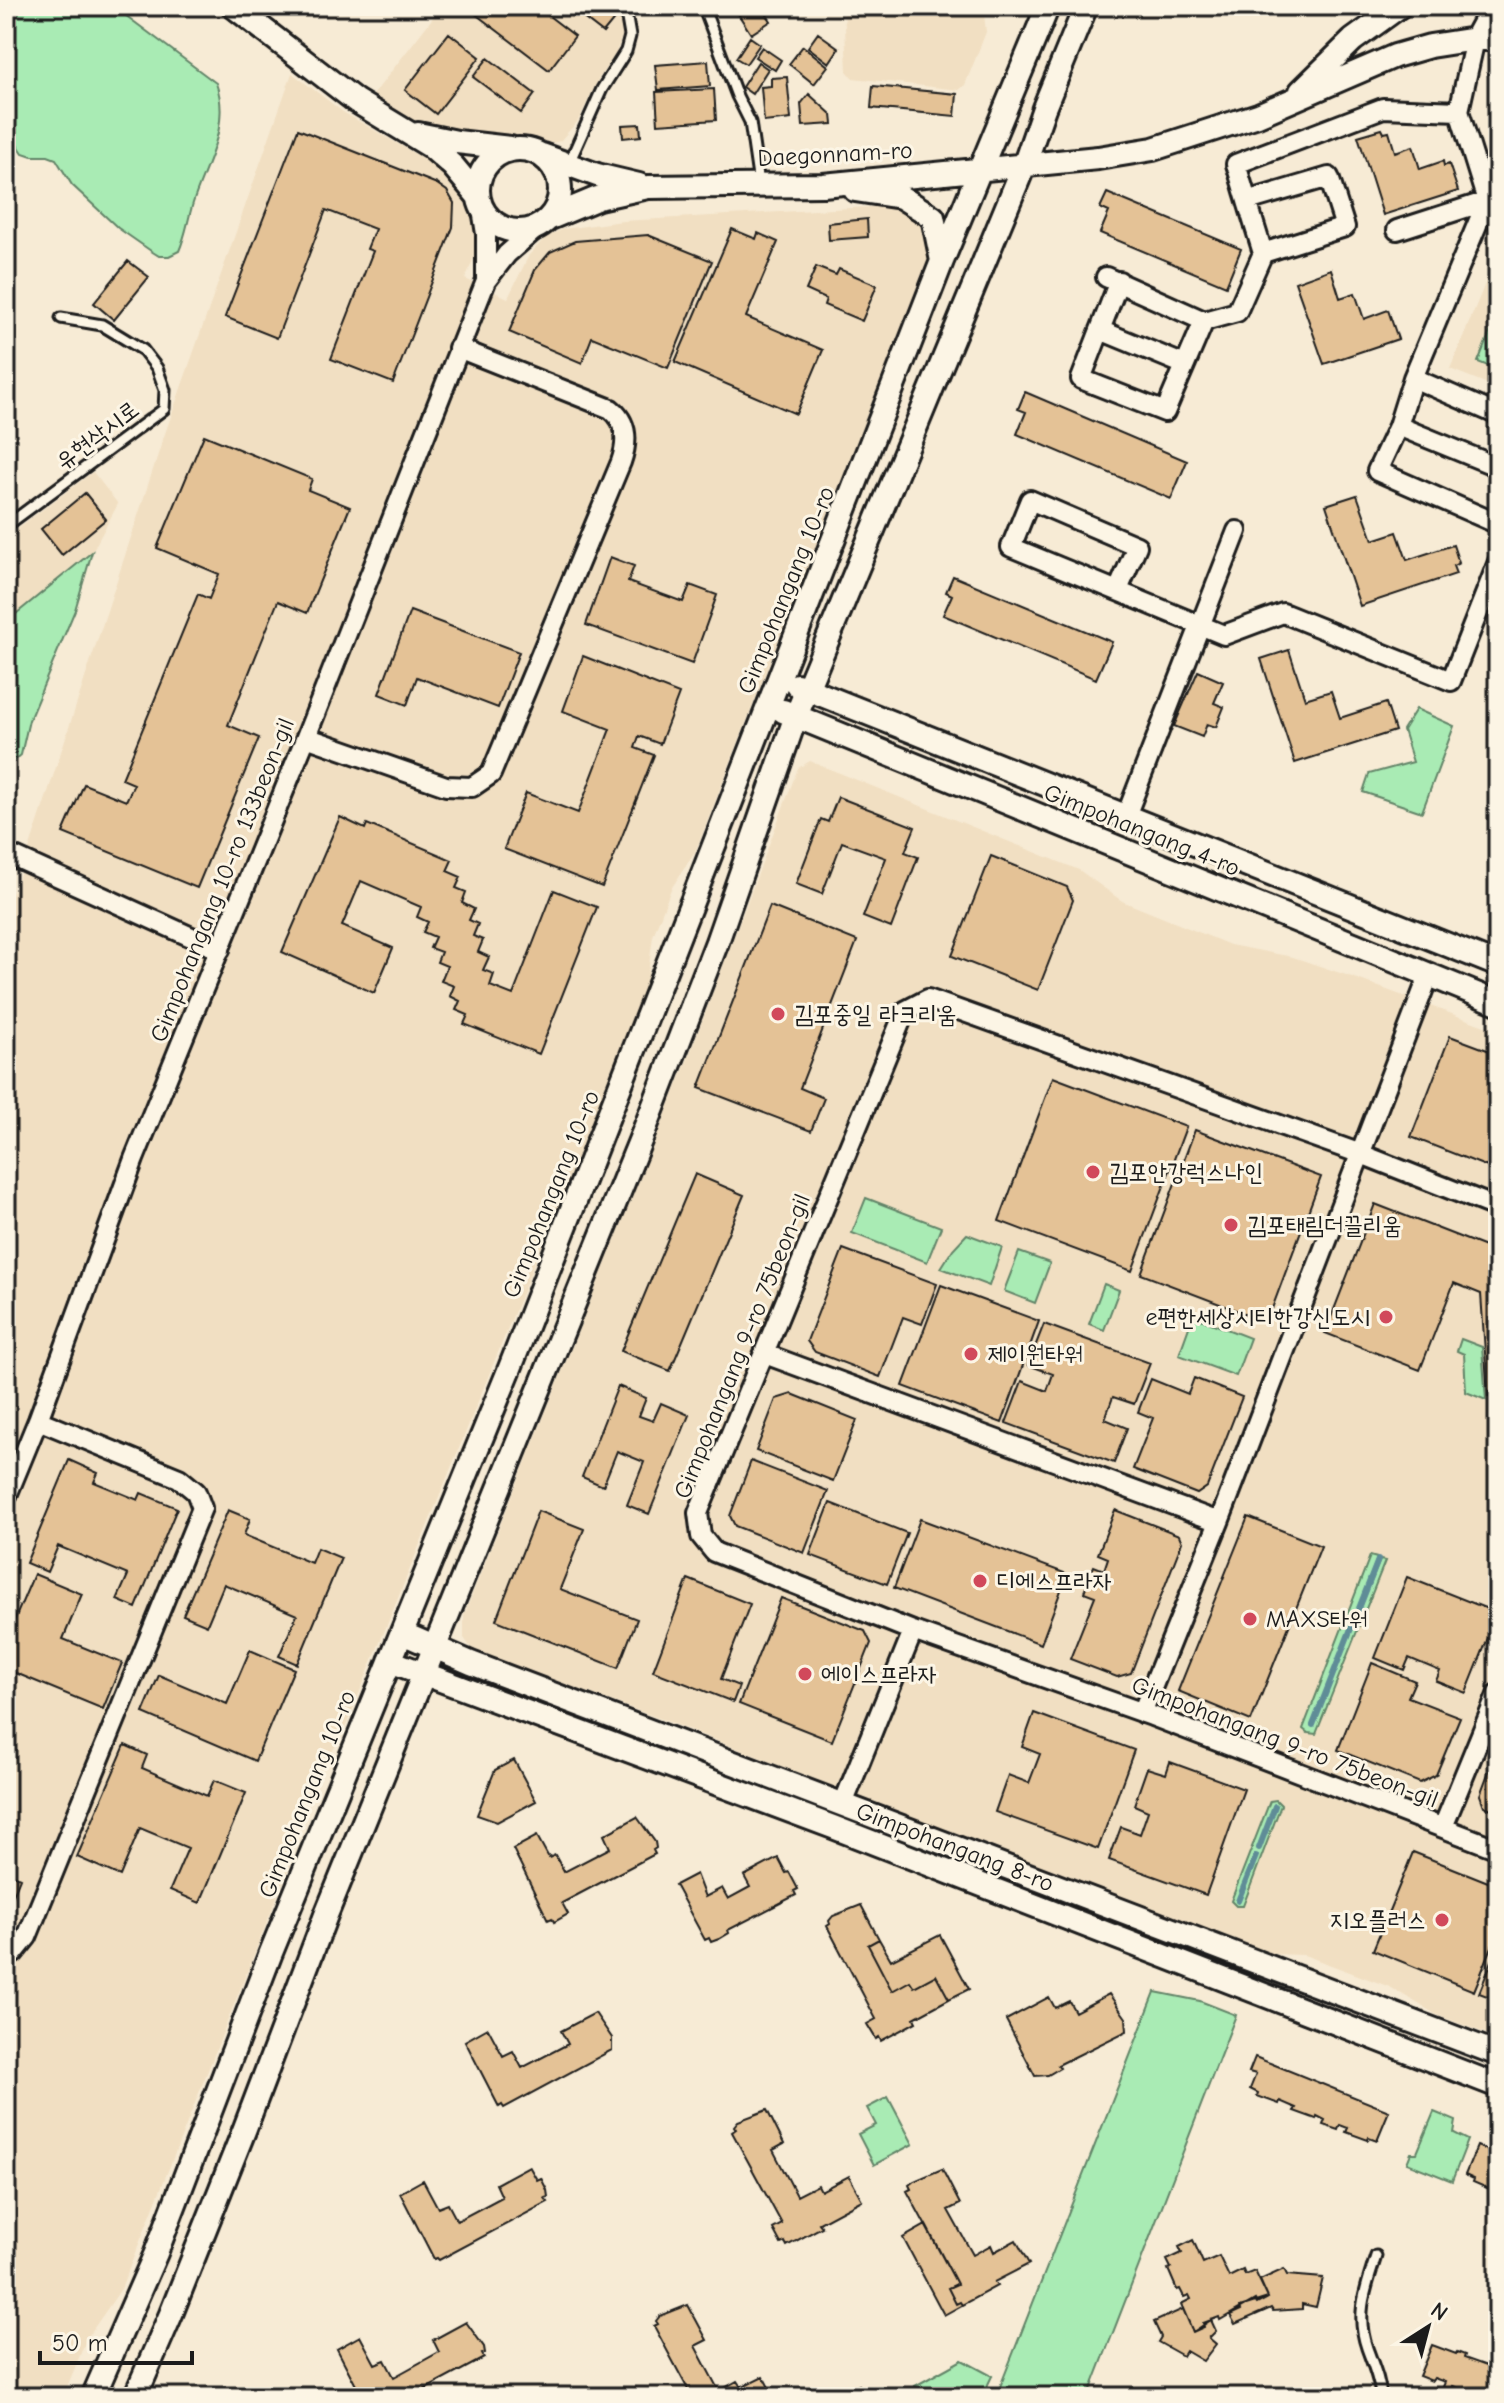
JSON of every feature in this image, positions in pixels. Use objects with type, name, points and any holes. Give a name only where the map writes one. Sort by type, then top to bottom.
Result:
[{"type":"street","points":[[233,6],[356,101],[413,133],[453,166],[497,226],[510,231],[525,231],[598,198],[648,187]]},
{"type":"street","name":"Gimpohangang 10-ro","points":[[93,2397],[156,2253],[270,1955],[611,1116],[767,705],[942,261],[1048,6]]},
{"type":"street","points":[[135,2397],[177,2299],[326,1915],[644,1131],[717,942],[796,716],[1025,163],[1086,6]]},
{"type":"street","points":[[1291,100],[1353,40],[1400,6]]},
{"type":"street","points":[[1493,6],[1475,39],[1459,111],[1487,201],[1413,378],[1398,426],[1377,471],[1498,524]]},
{"type":"street","name":"Daegonnam-ro","points":[[648,187],[823,185],[1098,158],[1153,149],[1258,115],[1395,56],[1430,46],[1498,39]]},
{"type":"street","points":[[1204,321],[1165,412],[1081,379],[1100,330],[1112,279],[1204,321],[1237,312],[1263,253],[1236,164],[1383,108],[1459,111]]},
{"type":"street","points":[[413,133],[457,142],[528,150],[612,179],[648,187]]},
{"type":"street","points":[[486,281],[486,234],[479,178],[484,167],[503,151],[516,149]]},
{"type":"street","points":[[486,281],[507,254],[544,223],[557,206],[561,192],[559,178],[552,165],[541,155]]},
{"type":"street","points":[[1247,201],[1329,177],[1345,227],[1263,253]]},
{"type":"street","points":[[823,185],[901,197],[917,205],[933,217],[942,261]]},
{"type":"street","points":[[1397,230],[1487,201]]},
{"type":"street","name":"Gimpohangang 10-ro 133beon-gil","points":[[6,1498],[134,1159],[306,737],[486,281]]},
{"type":"street","points":[[1100,330],[1185,365]]},
{"type":"street","points":[[306,737],[446,786],[472,787],[491,774],[621,462],[625,450],[625,431],[611,409],[458,348]]},
{"type":"street","points":[[1413,378],[1498,415]]},
{"type":"street","points":[[1398,426],[1498,467]]},
{"type":"street","points":[[1118,590],[1137,546],[1030,500],[1011,547],[1224,635],[1283,613],[1451,681],[1498,562]]},
{"type":"street","points":[[1126,816],[1237,531]]},
{"type":"street","name":"Gimpohangang 4-ro","points":[[778,678],[1498,965]]},
{"type":"street","name":"Gimpohangang 4-ro","points":[[767,705],[1498,1003]]},
{"type":"street","points":[[6,853],[220,950]]},
{"type":"street","points":[[1142,1713],[1219,1522],[1429,975]]},
{"type":"street","name":"Gimpohangang 9-ro 75beon-gil","points":[[1498,1208],[1361,1154],[928,999],[905,1011],[698,1513],[701,1536],[714,1552],[913,1631],[1142,1713],[1498,1849]]},
{"type":"street","points":[[765,1354],[1219,1522]]},
{"type":"street","points":[[6,1958],[27,1937],[202,1508],[196,1492],[179,1478],[38,1420]]},
{"type":"street","points":[[843,1804],[913,1631]]},
{"type":"street","name":"Gimpohangang 8-ro","points":[[402,1633],[1020,1874],[1498,2054]]},
{"type":"street","name":"Gimpohangang 8-ro","points":[[390,1661],[833,1827],[1498,2086]]},
{"type":"street","points":[[1443,1827],[1498,1693]]},
{"type":"lane","points":[[568,165],[602,89],[626,51],[630,36],[622,6]]},
{"type":"lane","points":[[703,6],[750,122],[759,186]]},
{"type":"lane","name":"유현삭시로","points":[[6,526],[164,409],[165,390],[157,368],[143,350],[102,325],[61,318]]},
{"type":"lane","points":[[1376,2256],[1367,2279],[1360,2313],[1381,2397]]},
{"type":"shaded area","points":[[442,6],[615,6],[621,19],[622,36],[616,53],[599,78],[578,121],[560,141],[548,144],[459,142],[410,125],[373,95]]},
{"type":"shaded area","points":[[844,6],[983,6],[986,32],[965,85],[959,90],[853,78],[847,71]]},
{"type":"shaded area","points":[[292,73],[343,112],[429,162],[455,184],[468,201],[477,231],[474,258],[465,279],[508,298],[529,255],[546,237],[563,229],[623,221],[887,206],[902,208],[915,215],[924,225],[930,241],[928,260],[696,850],[671,889],[653,936],[646,989],[341,1738],[316,1775],[298,1818],[290,1864],[121,2289],[87,2338],[63,2397],[6,2397],[6,912],[162,442]]},
{"type":"shaded area","points":[[1498,252],[1498,388],[1450,369]]},
{"type":"shaded area","points":[[93,472],[118,504],[92,552],[6,622],[6,537]]},
{"type":"shaded area","points":[[810,761],[1079,870],[1122,901],[1230,945],[1293,957],[1498,1031],[1498,2038],[1437,2015],[1390,1987],[1304,1955],[1273,1954],[974,1842],[672,1723],[489,1657],[471,1648],[464,1638],[464,1615],[687,1061],[798,768]]},
{"type":"green space","points":[[6,6],[113,6],[216,83],[221,114],[219,129],[179,251],[169,256],[159,256],[151,251],[118,228],[72,185],[56,159],[23,153],[6,127]]},
{"type":"green space","points":[[1498,312],[1498,370],[1478,362]]},
{"type":"green space","points":[[92,552],[75,610],[29,720],[21,755],[14,761],[6,758],[6,622]]},
{"type":"green space","points":[[1416,709],[1454,726],[1422,812],[1363,792],[1369,774],[1413,762],[1403,730]]},
{"type":"green space","points":[[866,1198],[941,1227],[927,1262],[852,1233]]},
{"type":"green space","points":[[967,1234],[1002,1247],[989,1286],[941,1268]]},
{"type":"green space","points":[[1019,1252],[1050,1263],[1035,1303],[1004,1291]]},
{"type":"green space","points":[[1104,1284],[1119,1290],[1104,1330],[1089,1324]]},
{"type":"green space","points":[[1193,1316],[1250,1338],[1236,1376],[1179,1355]]},
{"type":"green space","points":[[1461,1339],[1482,1347],[1486,1400],[1466,1392],[1464,1354],[1457,1351]]},
{"type":"green space","points":[[1370,1556],[1377,1558],[1313,1725],[1380,1560],[1385,1561],[1316,1734],[1308,1733],[1303,1729]]},
{"type":"green space","points":[[1276,1800],[1281,1805],[1243,1906],[1236,1906],[1231,1901],[1270,1801]]},
{"type":"green space","points":[[1155,1992],[1200,2001],[1236,2015],[1088,2397],[996,2397]]},
{"type":"green space","points":[[888,2097],[913,2144],[874,2165],[858,2134],[876,2125],[867,2108]]},
{"type":"green space","points":[[1434,2112],[1456,2121],[1454,2133],[1468,2140],[1452,2181],[1407,2163],[1411,2153],[1417,2153]]},
{"type":"green space","points":[[962,2360],[992,2376],[982,2397],[920,2397],[915,2386]]},
{"type":"building","points":[[465,6],[536,6],[575,36],[549,70]]},
{"type":"building","points":[[576,6],[604,6],[617,16],[603,33],[573,10]]},
{"type":"building","points":[[733,6],[761,6],[771,21],[751,34]]},
{"type":"building","points":[[449,33],[480,57],[436,114],[405,90]]},
{"type":"building","points":[[818,33],[839,48],[829,63],[808,47]]},
{"type":"building","points":[[750,37],[760,44],[746,64],[736,58]]},
{"type":"building","points":[[803,46],[828,66],[814,84],[789,64]]},
{"type":"building","points":[[762,47],[781,60],[775,70],[755,57]]},
{"type":"building","points":[[488,58],[535,94],[521,113],[473,77]]},
{"type":"building","points":[[708,61],[710,86],[658,90],[655,65]]},
{"type":"building","points":[[758,62],[768,69],[752,94],[742,87]]},
{"type":"building","points":[[787,77],[791,119],[764,122],[761,87],[771,86],[771,78]]},
{"type":"building","points":[[873,86],[957,94],[955,116],[871,108]]},
{"type":"building","points":[[714,89],[716,120],[658,124],[656,92]]},
{"type":"building","points":[[809,94],[832,115],[833,124],[803,126],[801,104]]},
{"type":"building","points":[[640,124],[641,136],[623,138],[622,125]]},
{"type":"building","points":[[298,129],[437,184],[447,191],[454,203],[453,227],[393,383],[331,359],[373,251],[367,249],[375,229],[326,210],[277,338],[225,317]]},
{"type":"building","points":[[1382,129],[1384,133],[1389,132],[1395,152],[1413,146],[1420,169],[1443,161],[1444,166],[1449,164],[1458,191],[1383,215],[1358,136]]},
{"type":"building","points":[[1107,193],[1241,249],[1226,286],[1100,233],[1109,212],[1100,208]]},
{"type":"building","points":[[867,219],[868,237],[829,240],[828,223]]},
{"type":"building","points":[[732,229],[756,239],[758,233],[778,242],[746,317],[823,350],[796,414],[675,362]]},
{"type":"building","points":[[648,235],[712,261],[668,368],[592,337],[582,363],[509,332],[535,270],[550,252],[575,241]]},
{"type":"building","points":[[128,261],[149,277],[114,320],[94,303]]},
{"type":"building","points":[[816,267],[836,275],[839,269],[877,285],[862,321],[824,305],[826,299],[806,290]]},
{"type":"building","points":[[1331,269],[1340,298],[1355,293],[1364,319],[1388,310],[1398,339],[1324,364],[1295,282]]},
{"type":"building","points":[[1025,392],[1187,461],[1171,499],[1017,434],[1026,412],[1018,409]]},
{"type":"building","points":[[204,435],[312,479],[308,490],[350,507],[307,613],[278,601],[228,725],[259,738],[197,888],[63,833],[84,784],[126,801],[134,784],[122,779],[198,594],[209,599],[219,574],[157,548]]},
{"type":"building","points":[[85,493],[106,519],[62,555],[41,529]]},
{"type":"building","points":[[1357,495],[1373,540],[1397,532],[1407,560],[1453,545],[1459,563],[1453,566],[1456,574],[1360,606],[1326,505]]},
{"type":"building","points":[[610,557],[634,566],[628,582],[683,602],[690,585],[717,595],[692,664],[586,625]]},
{"type":"building","points":[[953,576],[1112,642],[1096,679],[943,615],[952,595],[946,592]]},
{"type":"building","points":[[410,611],[519,652],[498,708],[417,677],[407,705],[379,694]]},
{"type":"building","points":[[1289,650],[1305,699],[1331,691],[1340,718],[1386,703],[1395,731],[1295,763],[1261,659]]},
{"type":"building","points":[[583,656],[679,694],[660,744],[639,736],[635,748],[654,755],[602,887],[504,849],[526,793],[578,813],[610,729],[563,711]]},
{"type":"building","points":[[1198,671],[1223,682],[1214,703],[1224,707],[1216,727],[1207,724],[1202,737],[1174,726]]},
{"type":"building","points":[[838,797],[915,827],[905,852],[918,857],[891,928],[863,917],[886,858],[842,842],[822,894],[796,884],[821,819],[828,822]]},
{"type":"building","points":[[340,817],[365,829],[367,824],[452,860],[447,871],[461,877],[456,888],[466,892],[462,903],[474,909],[469,920],[478,924],[473,936],[483,940],[478,952],[489,957],[483,970],[494,974],[490,986],[513,995],[554,890],[597,907],[539,1054],[464,1024],[468,1015],[456,1010],[460,1001],[450,996],[454,986],[441,981],[447,966],[437,962],[441,952],[430,948],[435,937],[423,932],[428,922],[417,917],[421,907],[361,881],[342,926],[393,948],[374,993],[282,952]]},
{"type":"building","points":[[991,856],[1067,887],[1073,900],[1038,990],[952,956]]},
{"type":"building","name":"김포중일 라크리움","points":[[770,906],[857,941],[800,1088],[824,1098],[811,1131],[699,1088]]},
{"type":"building","points":[[1450,1036],[1498,1054],[1498,1171],[1411,1137]]},
{"type":"building","name":"김포안강럭스나인","points":[[1053,1077],[1186,1127],[1132,1271],[999,1221]]},
{"type":"building","name":"김포태림더끌리움","points":[[1195,1130],[1321,1177],[1267,1322],[1141,1274]]},
{"type":"building","points":[[695,1174],[744,1195],[670,1371],[621,1351]]},
{"type":"building","name":"e편한세상시티한강신도시","points":[[1375,1204],[1498,1252],[1498,1399],[1488,1396],[1481,1294],[1454,1283],[1420,1370],[1325,1333]]},
{"type":"building","points":[[843,1249],[937,1284],[922,1324],[903,1317],[880,1377],[815,1352],[807,1341]]},
{"type":"building","name":"제이원타워","points":[[941,1285],[1039,1321],[1002,1423],[903,1386]]},
{"type":"building","points":[[1044,1324],[1150,1363],[1134,1404],[1113,1397],[1105,1419],[1127,1428],[1114,1463],[1006,1423],[1022,1381],[1047,1391],[1053,1374],[1028,1365]]},
{"type":"building","points":[[1194,1378],[1242,1397],[1207,1487],[1197,1494],[1133,1469],[1153,1418],[1138,1412],[1151,1379],[1188,1394]]},
{"type":"building","points":[[618,1386],[646,1398],[639,1416],[653,1421],[661,1403],[689,1415],[649,1514],[627,1505],[644,1462],[617,1451],[603,1486],[582,1477]]},
{"type":"building","points":[[792,1394],[857,1420],[833,1481],[756,1451],[776,1399]]},
{"type":"building","points":[[69,1460],[98,1473],[94,1482],[138,1500],[141,1493],[177,1508],[136,1608],[117,1600],[128,1575],[58,1546],[47,1572],[26,1563]]},
{"type":"building","points":[[751,1461],[828,1491],[804,1553],[735,1526],[730,1516]]},
{"type":"building","points":[[830,1503],[907,1533],[887,1584],[810,1555]]},
{"type":"building","points":[[228,1510],[250,1519],[244,1535],[311,1563],[317,1548],[341,1558],[297,1664],[279,1656],[297,1615],[224,1584],[207,1625],[183,1615]]},
{"type":"building","points":[[1115,1510],[1179,1535],[1182,1542],[1131,1673],[1117,1677],[1070,1659],[1095,1596],[1084,1592],[1094,1566],[1104,1570],[1108,1558],[1098,1554]]},
{"type":"building","points":[[538,1511],[584,1529],[560,1589],[637,1619],[618,1668],[496,1620]]},
{"type":"building","name":"MAXS타워","points":[[1248,1517],[1321,1546],[1251,1721],[1178,1691]]},
{"type":"building","name":"디에스프라자","points":[[920,1519],[1067,1574],[1041,1644],[894,1588]]},
{"type":"building","points":[[34,1574],[82,1594],[63,1639],[122,1663],[103,1709],[6,1669],[6,1640]]},
{"type":"building","points":[[1407,1577],[1498,1613],[1466,1693],[1436,1681],[1440,1671],[1409,1658],[1404,1670],[1375,1658]]},
{"type":"building","points":[[688,1579],[750,1604],[721,1679],[739,1686],[733,1702],[653,1671]]},
{"type":"building","name":"에이스프라자","points":[[781,1598],[865,1631],[871,1643],[832,1741],[739,1704]]},
{"type":"building","points":[[250,1650],[294,1669],[255,1761],[143,1713],[159,1675],[227,1704]]},
{"type":"building","points":[[1372,1663],[1415,1681],[1408,1697],[1460,1717],[1436,1775],[1420,1783],[1338,1750]]},
{"type":"building","points":[[1034,1713],[1134,1750],[1098,1849],[995,1812],[1008,1775],[1029,1783],[1040,1754],[1022,1747]]},
{"type":"building","points":[[125,1745],[147,1755],[142,1768],[207,1796],[214,1780],[246,1793],[200,1903],[170,1890],[188,1848],[140,1828],[120,1876],[77,1857]]},
{"type":"building","points":[[1498,1747],[1498,1812],[1484,1806],[1480,1795]]},
{"type":"building","points":[[514,1760],[536,1801],[497,1822],[477,1815],[495,1770]]},
{"type":"building","points":[[1170,1762],[1244,1789],[1206,1895],[1109,1860],[1121,1827],[1140,1834],[1148,1811],[1134,1805],[1147,1768],[1166,1774]]},
{"type":"building","points":[[637,1817],[655,1842],[655,1854],[562,1903],[568,1914],[554,1922],[552,1918],[548,1920],[513,1849],[537,1836],[549,1858],[555,1855],[564,1872],[610,1848],[604,1835]]},
{"type":"building","name":"지오플러스","points":[[1413,1852],[1498,1886],[1498,1932],[1474,1991],[1373,1950]]},
{"type":"building","points":[[778,1858],[798,1889],[794,1891],[796,1895],[728,1930],[729,1933],[719,1939],[711,1942],[709,1938],[705,1940],[675,1885],[696,1874],[705,1897],[722,1888],[728,1899],[750,1887],[744,1876]]},
{"type":"building","points":[[6,1872],[20,1878],[6,1913]]},
{"type":"building","points":[[861,1905],[879,1939],[868,1945],[892,1991],[910,1981],[914,1987],[936,1975],[949,1999],[881,2041],[879,2037],[876,2039],[867,2024],[876,2019],[827,1926],[833,1916]]},
{"type":"building","points":[[940,1935],[969,1989],[949,1999],[936,1975],[914,1987],[910,1981],[892,1991],[868,1945],[879,1939],[891,1960]]},
{"type":"building","points":[[1498,1946],[1498,2000],[1479,1993]]},
{"type":"building","points":[[1109,1994],[1126,2018],[1127,2031],[1058,2065],[1060,2068],[1048,2075],[1035,2076],[1006,2020],[1049,1997],[1055,2008],[1069,2001],[1075,2012]]},
{"type":"building","points":[[595,2013],[612,2038],[612,2050],[504,2108],[502,2105],[499,2107],[465,2041],[488,2028],[503,2056],[513,2051],[522,2068],[568,2044],[561,2031]]},
{"type":"building","points":[[1255,2057],[1389,2111],[1377,2140],[1346,2132],[1348,2128],[1340,2125],[1338,2130],[1323,2125],[1325,2120],[1317,2116],[1316,2119],[1294,2111],[1296,2108],[1280,2101],[1279,2104],[1257,2096],[1258,2093],[1250,2089],[1256,2074],[1249,2072]]},
{"type":"building","points":[[767,2110],[784,2144],[773,2150],[797,2196],[818,2185],[821,2191],[849,2176],[862,2200],[819,2223],[822,2227],[787,2246],[785,2242],[781,2244],[773,2229],[782,2224],[732,2132],[738,2121]]},
{"type":"building","points":[[1477,2146],[1498,2155],[1498,2188],[1495,2187],[1494,2191],[1465,2175]]},
{"type":"building","points":[[529,2166],[537,2180],[541,2178],[548,2202],[439,2260],[434,2259],[400,2193],[423,2180],[438,2208],[448,2204],[457,2221],[502,2197],[496,2184]]},
{"type":"building","points":[[942,2169],[960,2204],[948,2210],[973,2255],[991,2245],[994,2252],[1016,2240],[1029,2264],[994,2282],[997,2286],[962,2305],[960,2302],[956,2304],[948,2288],[957,2284],[907,2191],[914,2181]]},
{"type":"building","points":[[926,2225],[957,2284],[948,2288],[956,2304],[960,2302],[962,2305],[944,2315],[903,2238]]},
{"type":"building","points":[[1193,2240],[1203,2263],[1219,2256],[1229,2277],[1243,2270],[1245,2275],[1255,2271],[1268,2298],[1257,2304],[1255,2300],[1220,2320],[1219,2317],[1203,2323],[1204,2327],[1193,2332],[1181,2304],[1191,2299],[1189,2295],[1184,2297],[1180,2289],[1177,2290],[1167,2260],[1182,2253],[1179,2247]]},
{"type":"building","points":[[1284,2269],[1287,2275],[1323,2278],[1316,2307],[1302,2304],[1302,2309],[1273,2311],[1271,2308],[1235,2324],[1230,2315],[1241,2310],[1240,2307],[1268,2298],[1260,2280]]},
{"type":"building","points":[[688,2305],[707,2340],[695,2346],[719,2391],[737,2381],[741,2387],[763,2376],[774,2397],[692,2397],[654,2326],[658,2324],[656,2321],[660,2316]]},
{"type":"building","points":[[1183,2309],[1193,2332],[1211,2320],[1216,2331],[1209,2338],[1216,2344],[1203,2361],[1186,2351],[1183,2356],[1158,2342],[1161,2337],[1154,2322]]},
{"type":"building","points":[[466,2322],[484,2347],[484,2358],[411,2397],[362,2397],[337,2349],[360,2336],[375,2364],[385,2360],[394,2377],[439,2352],[433,2340]]},
{"type":"building","points":[[1432,2345],[1498,2370],[1498,2397],[1472,2397],[1453,2386],[1451,2390],[1443,2387],[1445,2382],[1419,2376]]},
{"type":"building","points":[[859,2385],[865,2397],[830,2397],[843,2390],[844,2393]]},
{"type":"waterway","points":[[1313,1725],[1378,1560]]},
{"type":"waterway","points":[[1259,1848],[1275,1806]]},
{"type":"waterway","points":[[1238,1901],[1256,1856]]},
{"type":"place","name":"김포중일 라크리움","points":[[778,1014]]},
{"type":"place","name":"김포안강럭스나인","points":[[1093,1172]]},
{"type":"place","name":"김포태림더끌리움","points":[[1231,1225]]},
{"type":"place","name":"e편한세상시티한강신도시","points":[[1386,1317]]},
{"type":"place","name":"제이원타워","points":[[971,1354]]},
{"type":"place","name":"디에스프라자","points":[[980,1581]]},
{"type":"place","name":"MAXS타워","points":[[1250,1619]]},
{"type":"place","name":"에이스프라자","points":[[805,1674]]},
{"type":"place","name":"지오플러스","points":[[1442,1920]]}]
